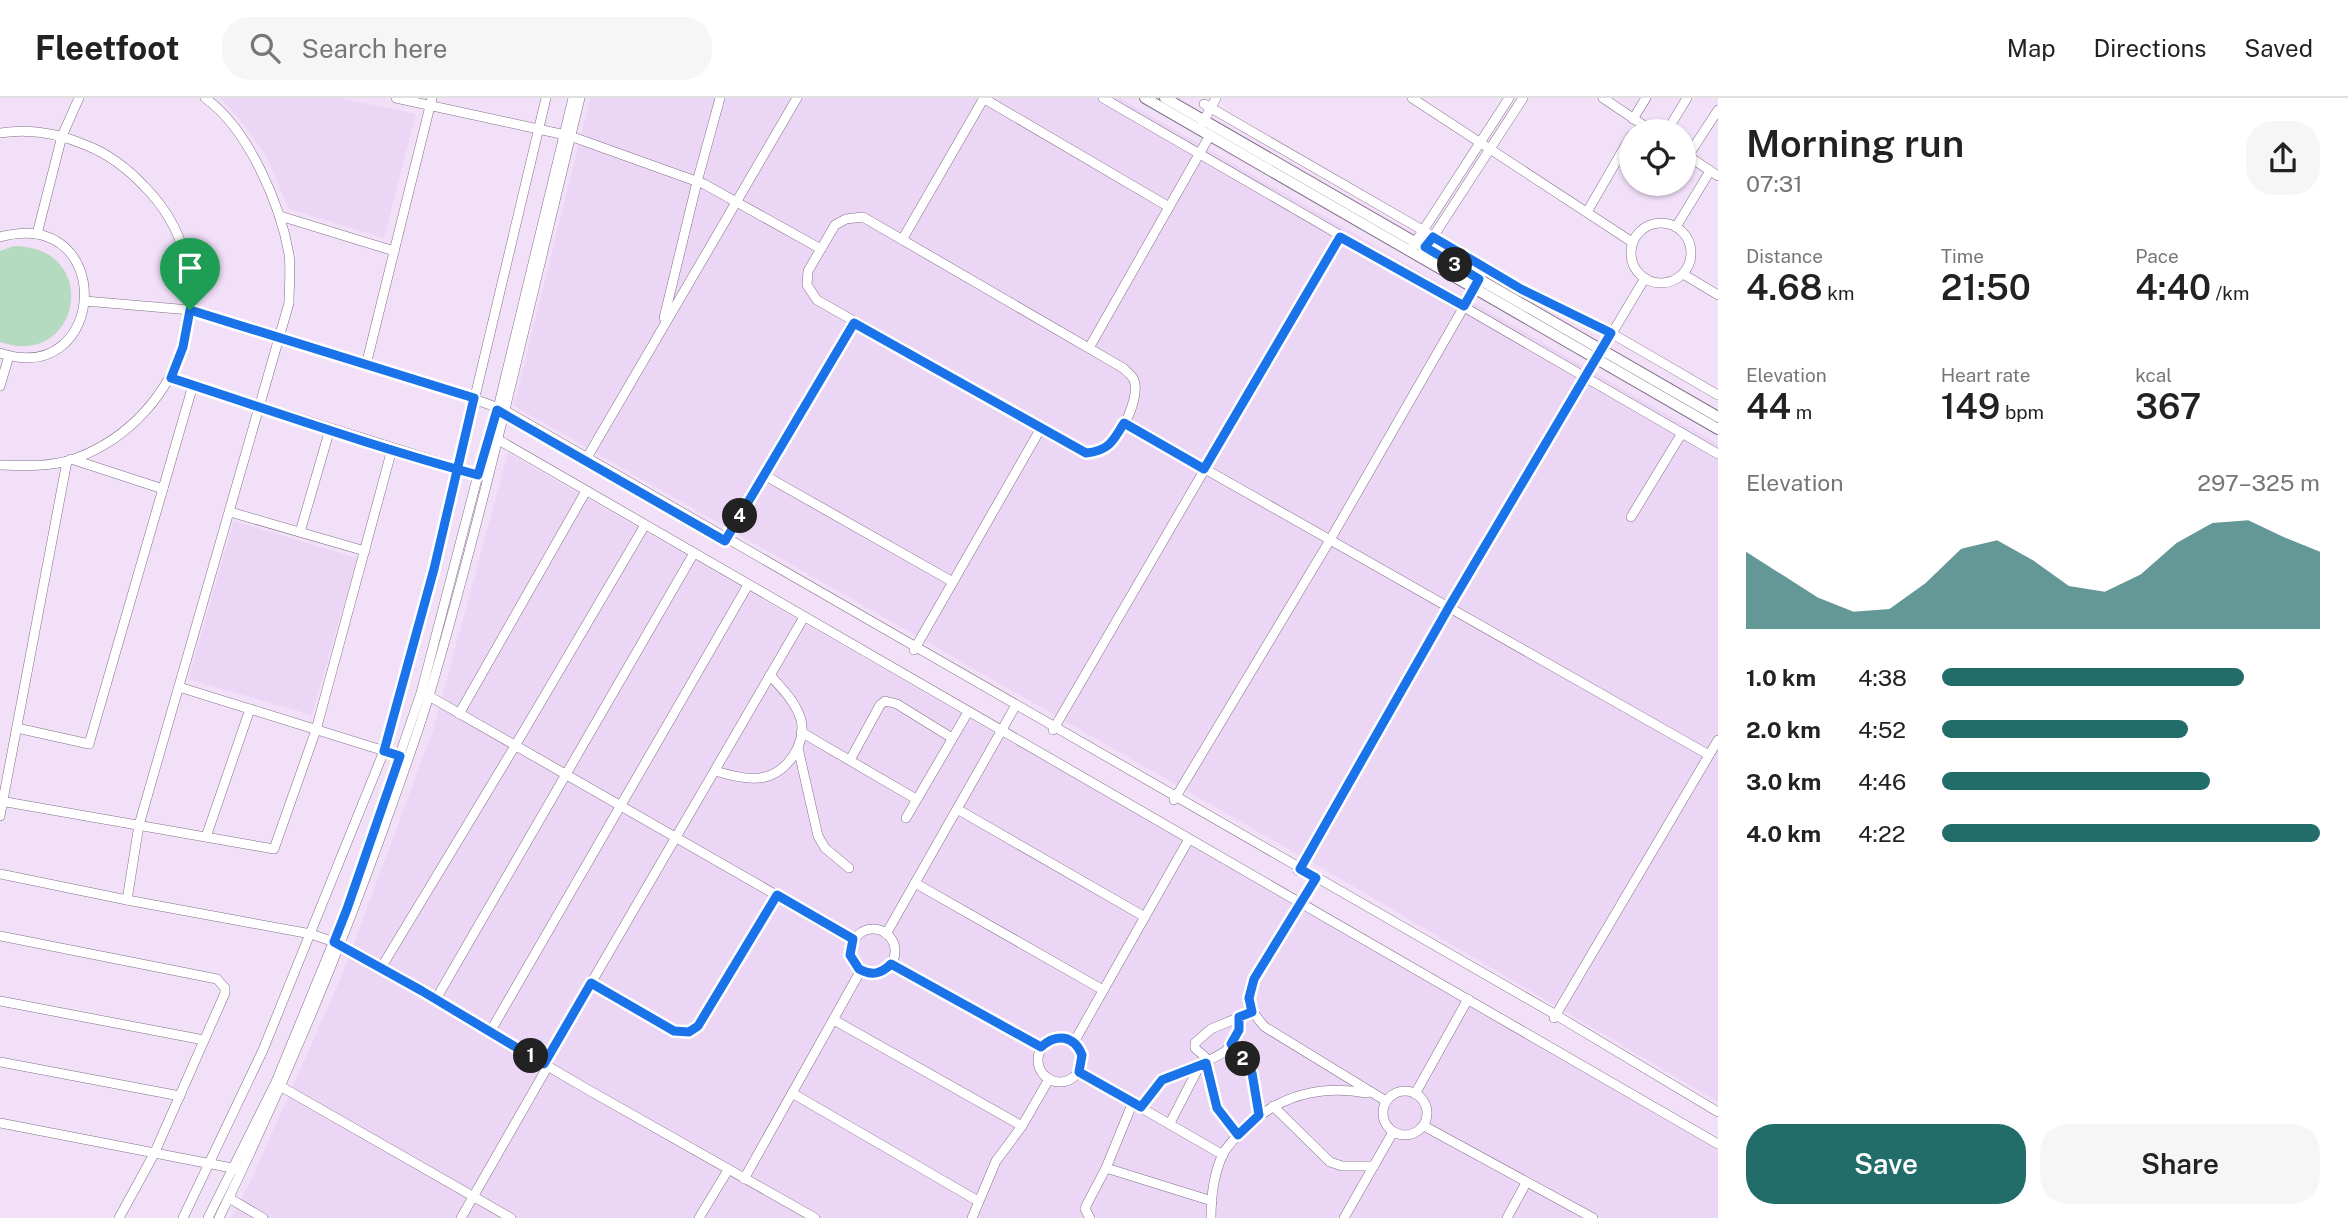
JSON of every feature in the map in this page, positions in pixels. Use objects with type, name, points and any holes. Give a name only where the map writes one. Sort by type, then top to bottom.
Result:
[{"type":"main road","points":[[1145,98],[1198,122],[1477,283],[1718,429]]},
{"type":"main road","points":[[1165,98],[1198,122],[1210,135],[1417,249]]},
{"type":"main road","points":[[1598,354],[1718,417]]},
{"type":"street","points":[[37,234],[62,136],[79,98]]},
{"type":"street","points":[[127,900],[139,825],[289,303],[289,257],[280,216],[253,158],[233,126],[205,98]]},
{"type":"street","points":[[397,98],[431,102],[567,136],[697,182],[737,201],[821,249]]},
{"type":"street","points":[[183,1218],[263,1050],[384,751],[434,569],[546,98]]},
{"type":"street","points":[[567,136],[573,98]]},
{"type":"street","points":[[208,1218],[238,1169],[280,1086],[337,943],[429,696],[567,136],[580,98]]},
{"type":"street","points":[[661,330],[720,98]]},
{"type":"street","points":[[902,240],[984,98],[1170,206]]},
{"type":"street","points":[[1103,98],[1718,454]]},
{"type":"street","points":[[1198,122],[1207,103],[1216,98]]},
{"type":"street","points":[[1412,98],[1632,242]]},
{"type":"street","points":[[1417,249],[1424,231],[1509,98]]},
{"type":"street","points":[[1417,249],[1433,237],[1523,98]]},
{"type":"street","points":[[1603,98],[1629,119]]},
{"type":"street","points":[[1637,119],[1646,98]]},
{"type":"street","points":[[1675,119],[1688,98]]},
{"type":"street","points":[[586,459],[794,99]]},
{"type":"street","points":[[366,365],[431,102]]},
{"type":"street","points":[[1207,103],[1521,289],[1611,333],[1718,395]]},
{"type":"street","points":[[1696,142],[1718,110]]},
{"type":"street","points":[[1709,124],[1718,131]]},
{"type":"street","points":[[0,133],[44,133],[62,136],[100,151],[127,169],[154,195],[182,248],[189,283],[190,310],[183,347],[171,378],[150,408],[127,430],[102,446],[69,460],[34,466],[0,465]]},
{"type":"street","points":[[1089,348],[1210,135]]},
{"type":"street","points":[[1587,212],[1619,157]]},
{"type":"street","points":[[1676,227],[1714,174],[1696,162]]},
{"type":"street","points":[[280,216],[394,251]]},
{"type":"street","points":[[863,217],[902,240],[1123,368],[1133,377],[1136,389],[1133,405],[1112,443],[1099,452],[1086,453],[854,323],[817,300],[807,285],[808,271],[835,225],[846,219],[863,217]]},
{"type":"street","points":[[1659,222],[1676,227],[1689,240],[1692,251],[1690,263],[1683,274],[1674,280],[1663,283],[1651,281],[1633,266],[1632,242],[1648,225],[1659,222]]},
{"type":"street","points":[[0,237],[14,233],[37,234],[60,244],[76,262],[85,284],[85,301],[75,331],[57,348],[36,356],[4,354],[0,386]]},
{"type":"street","points":[[1053,728],[1340,237]]},
{"type":"street","points":[[1683,274],[1718,295]]},
{"type":"street","points":[[1299,870],[1449,607],[1645,278]]},
{"type":"street","points":[[1174,798],[1330,540],[1477,283]]},
{"type":"street","points":[[85,301],[190,310],[474,398],[499,410],[1555,1017],[1718,1115]]},
{"type":"street","points":[[726,539],[854,323]]},
{"type":"street","points":[[171,378],[483,476]]},
{"type":"street","points":[[16,729],[89,744],[193,385]]},
{"type":"street","points":[[405,757],[483,476],[497,439],[499,410]]},
{"type":"street","points":[[1124,423],[1709,755]]},
{"type":"street","points":[[915,648],[1041,428]]},
{"type":"street","points":[[300,532],[330,429]]},
{"type":"street","points":[[1631,517],[1682,433]]},
{"type":"street","points":[[497,439],[1718,1144]]},
{"type":"street","points":[[1,801],[274,849],[316,730],[393,449]]},
{"type":"street","points":[[69,460],[163,489]]},
{"type":"street","points":[[0,817],[69,460]]},
{"type":"street","points":[[764,475],[953,582]]},
{"type":"street","points":[[459,714],[586,491]]},
{"type":"street","points":[[230,512],[365,551]]},
{"type":"street","points":[[381,968],[516,746],[645,525]]},
{"type":"street","points":[[436,999],[694,554]]},
{"type":"street","points":[[490,1031],[748,585]]},
{"type":"street","points":[[461,1218],[591,983],[804,617]]},
{"type":"street","points":[[715,771],[741,779],[768,776],[786,766],[798,748],[801,722],[792,700],[770,675]]},
{"type":"street","points":[[179,687],[405,757]]},
{"type":"street","points":[[429,696],[853,939]]},
{"type":"street","points":[[850,761],[880,705],[885,701],[897,704],[952,738]]},
{"type":"street","points":[[887,934],[1015,706]]},
{"type":"street","points":[[206,837],[250,709]]},
{"type":"street","points":[[905,818],[968,712]]},
{"type":"street","points":[[801,732],[916,799]]},
{"type":"street","points":[[1555,1017],[1718,740]]},
{"type":"street","points":[[798,748],[818,836],[825,848],[849,868]]},
{"type":"street","points":[[957,808],[1144,917]]},
{"type":"street","points":[[1074,1042],[1189,839]]},
{"type":"street","points":[[0,874],[311,934],[337,943],[727,1170],[816,1218]]},
{"type":"street","points":[[1315,879],[1254,979],[1249,998],[1252,1012],[1265,1027],[1386,1101]]},
{"type":"street","points":[[915,883],[1103,990]]},
{"type":"street","points":[[591,983],[674,1031],[689,1032],[703,1019],[777,895]]},
{"type":"street","points":[[869,929],[877,929],[887,934],[895,947],[891,964],[876,974],[861,971],[853,964],[850,955],[853,939],[860,932],[869,929]]},
{"type":"street","points":[[0,936],[217,979],[223,983],[225,993],[180,1096],[154,1154],[119,1218]]},
{"type":"street","points":[[219,1218],[337,943]]},
{"type":"street","points":[[891,964],[1041,1047]]},
{"type":"street","points":[[744,1179],[861,971]]},
{"type":"street","points":[[1415,1094],[1468,999]]},
{"type":"street","points":[[0,1001],[204,1040]]},
{"type":"street","points":[[1170,1123],[1203,1064],[1205,1057],[1195,1048],[1196,1040],[1211,1029],[1252,1012]]},
{"type":"street","points":[[1090,1218],[1085,1209],[1087,1204],[1137,1104],[1162,1080],[1223,1053],[1239,1030],[1239,1017]]},
{"type":"street","points":[[834,1020],[1022,1126]]},
{"type":"street","points":[[1057,1037],[1074,1042],[1082,1055],[1079,1072],[1064,1082],[1049,1079],[1041,1072],[1038,1063],[1041,1047],[1057,1037]]},
{"type":"street","points":[[1231,1044],[1252,1073],[1259,1115]]},
{"type":"street","points":[[0,1062],[180,1096]]},
{"type":"street","points":[[1203,1064],[1217,1108],[1238,1135]]},
{"type":"street","points":[[1079,1072],[1223,1155]]},
{"type":"street","points":[[972,1218],[996,1161],[1022,1126],[1049,1079]]},
{"type":"street","points":[[280,1086],[511,1218]]},
{"type":"street","points":[[1211,1218],[1212,1201],[1223,1155],[1238,1135],[1259,1115],[1273,1106],[1309,1092],[1333,1089],[1375,1094]]},
{"type":"street","points":[[1401,1091],[1415,1094],[1424,1101],[1427,1109],[1424,1126],[1408,1136],[1394,1132],[1382,1117],[1386,1101],[1392,1094],[1401,1091]]},
{"type":"street","points":[[792,1093],[978,1201]]},
{"type":"street","points":[[1273,1106],[1330,1162],[1342,1166],[1374,1166]]},
{"type":"street","points":[[0,1123],[238,1169]]},
{"type":"street","points":[[1424,1126],[1593,1218]]},
{"type":"street","points":[[1344,1218],[1394,1132]]},
{"type":"street","points":[[1106,1168],[1212,1201]]},
{"type":"street","points":[[699,1218],[727,1170]]},
{"type":"street","points":[[1507,1218],[1526,1183]]},
{"type":"street","points":[[229,1198],[263,1218]]},
{"type":"shaded area","points":[[221,98],[340,98],[416,114],[384,238],[289,209],[266,156]]},
{"type":"shaded area","points":[[590,98],[1120,98],[1718,444],[1718,1102],[1341,879],[514,406]]},
{"type":"shaded area","points":[[508,453],[1718,1148],[1718,1218],[231,1218],[252,1178],[343,973],[433,730]]},
{"type":"shaded area","points":[[234,521],[357,558],[312,715],[188,679]]},
{"type":"green space","points":[[14,246],[42,252],[61,265],[70,284],[70,305],[63,324],[48,339],[27,346],[0,342],[0,251]]},
{"type":"route","points":[[190,310],[183,347],[171,378],[457,470],[478,475],[497,410],[725,541],[854,323],[1086,453],[1099,452],[1112,443],[1124,423],[1204,469],[1340,237],[1464,306],[1479,279],[1425,247],[1433,237],[1521,289],[1611,333],[1449,607],[1300,869],[1316,878],[1254,979],[1249,998],[1252,1012],[1239,1017],[1239,1030],[1231,1044],[1252,1073],[1259,1115],[1238,1135],[1217,1108],[1206,1063],[1162,1080],[1141,1107],[1079,1072],[1082,1055],[1074,1042],[1057,1037],[1041,1047],[891,964],[876,974],[859,969],[853,964],[850,955],[853,939],[777,895],[698,1026],[689,1032],[674,1031],[591,983],[544,1064],[334,942],[400,756],[384,751],[434,569],[457,470],[474,398],[190,310]]}]
